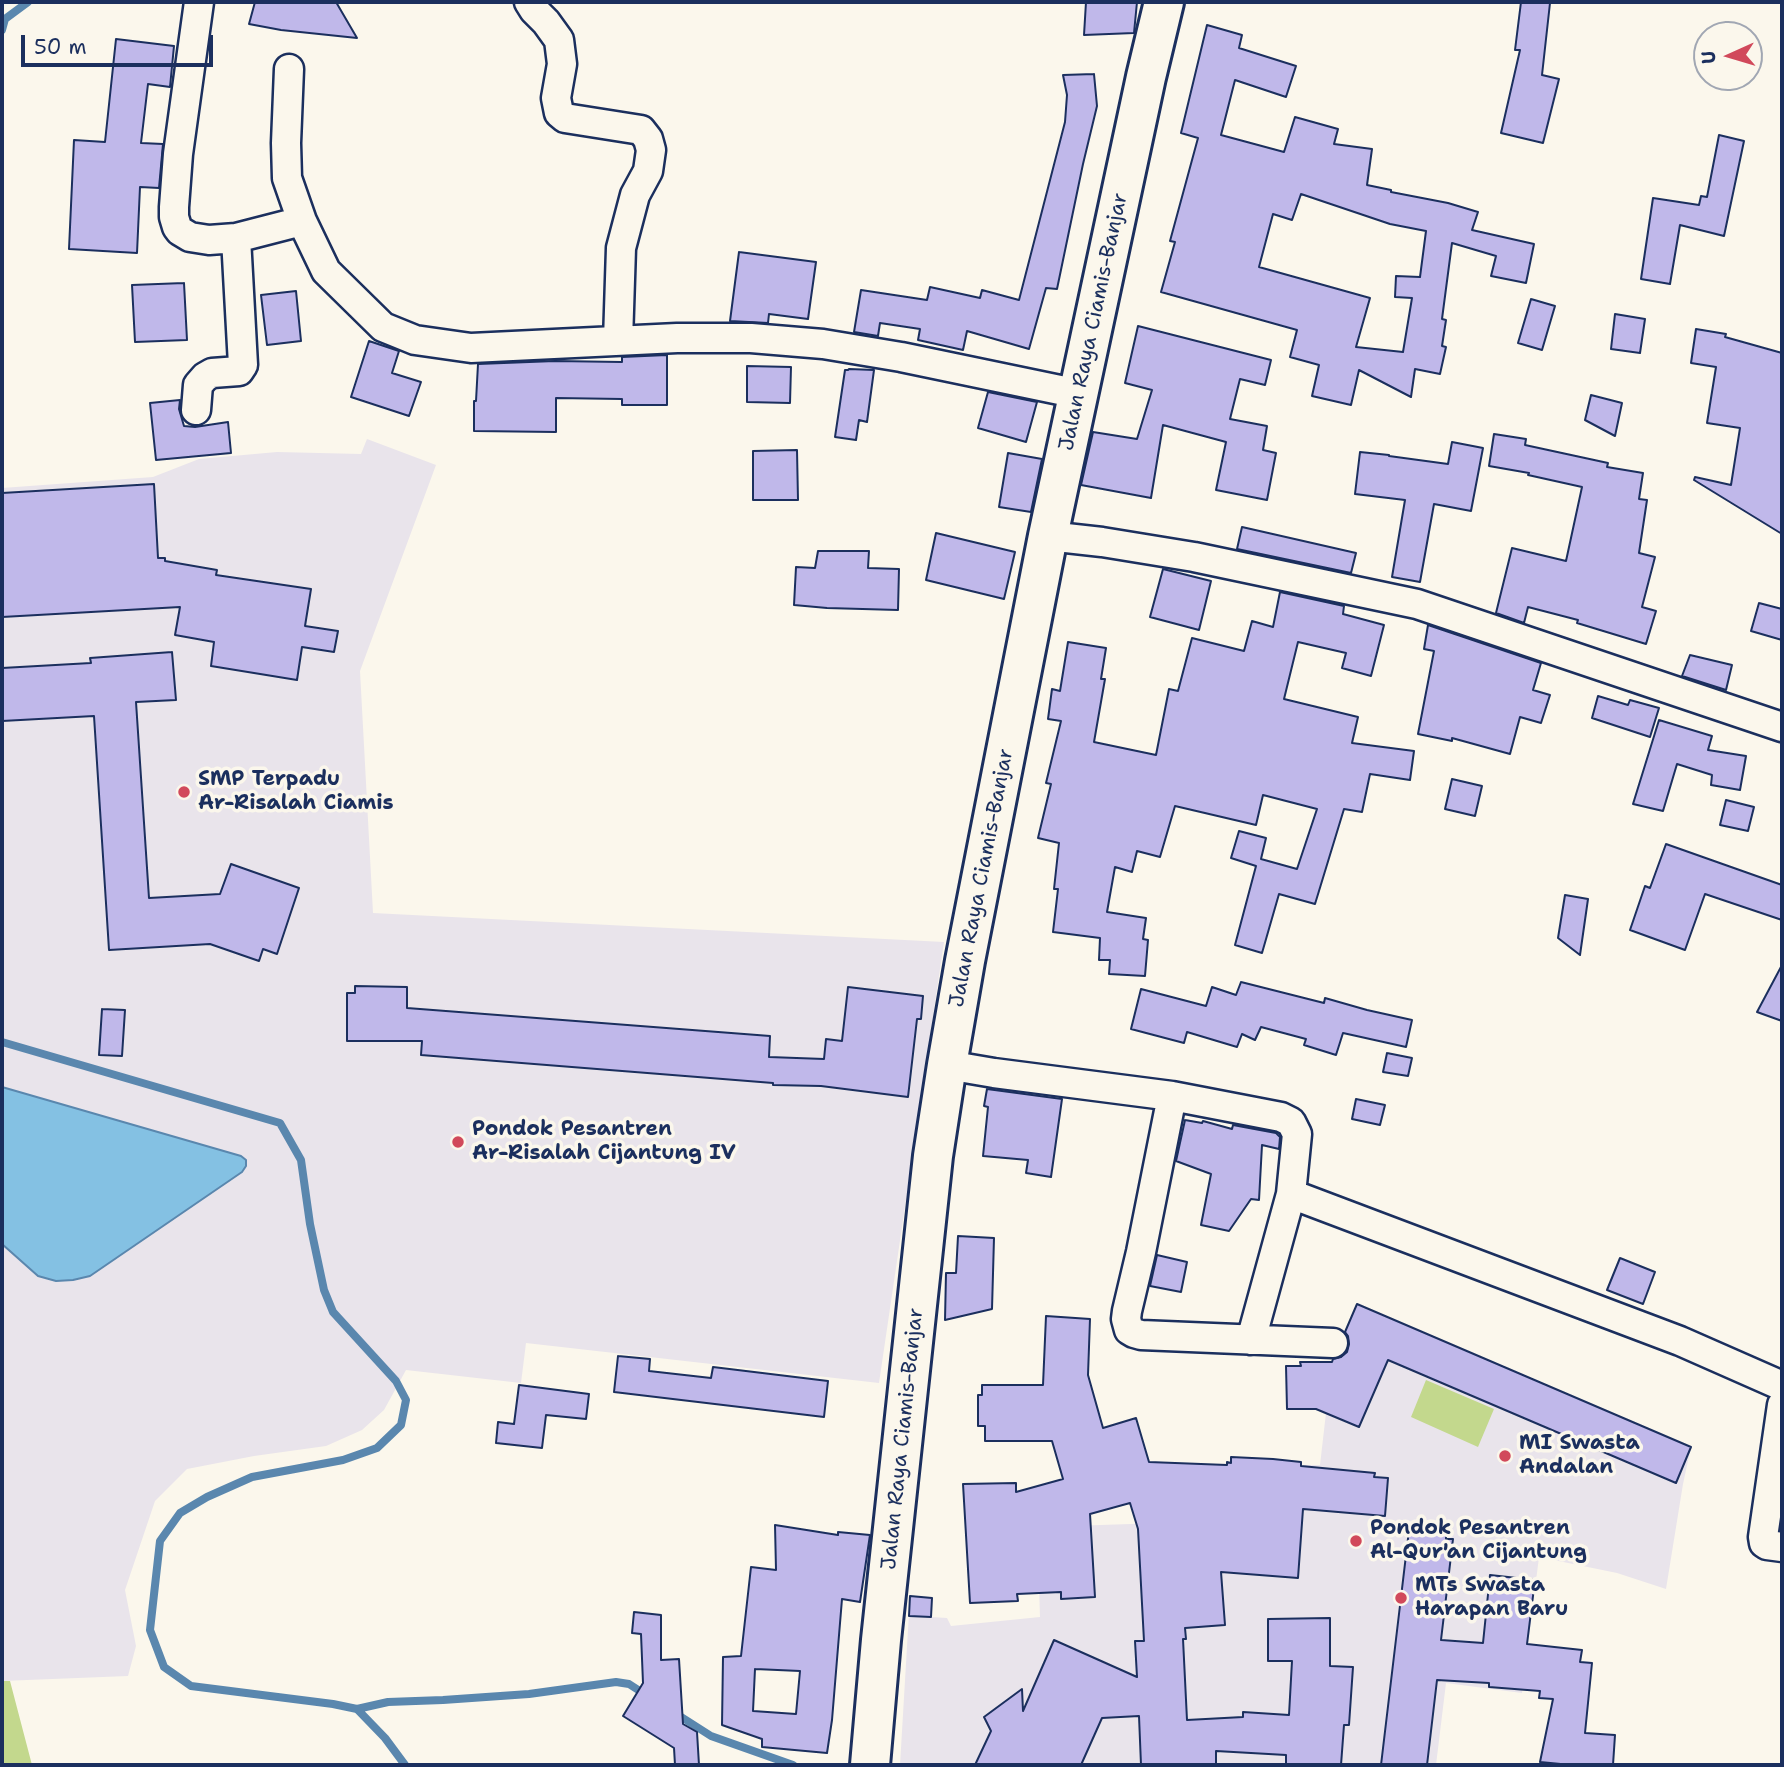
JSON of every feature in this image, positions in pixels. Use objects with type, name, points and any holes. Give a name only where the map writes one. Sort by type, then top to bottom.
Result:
[{"type":"highway","name":"Jalan Raya Ciamis-Banjar","points":[[870,1765],[932,1170],[964,961],[1048,536],[1164,2]]},
{"type":"street","points":[[199,2],[178,154],[174,217],[180,231],[190,237],[209,240],[236,238],[302,222]]},
{"type":"street","points":[[529,2],[559,40],[562,64],[556,98],[559,113],[565,118],[641,130],[648,139],[651,150],[648,171],[635,195],[621,248],[618,341]]},
{"type":"street","points":[[289,69],[287,178],[302,222],[326,271],[383,327],[415,340],[471,348],[677,338],[751,338],[822,344],[901,356],[1079,394]]},
{"type":"street","points":[[196,410],[198,385],[205,377],[212,373],[239,371],[243,365],[236,238]]},
{"type":"street","points":[[1048,536],[1194,557],[1417,604],[1782,727]]},
{"type":"street","points":[[947,1065],[1172,1096],[1281,1117],[1291,1122],[1297,1134],[1291,1194],[1251,1340]]},
{"type":"street","points":[[1172,1096],[1141,1252],[1126,1311],[1127,1326],[1131,1332],[1141,1335],[1333,1343]]},
{"type":"street","points":[[1291,1194],[1679,1341],[1782,1386]]},
{"type":"street","points":[[1782,1405],[1763,1537],[1766,1544],[1782,1547]]},
{"type":"shaded area","name":"Pondok Pesantren Ar-Risalah Cijantung IV","points":[[367,439],[436,465],[360,671],[373,913],[944,942],[879,1383],[526,1343],[521,1383],[406,1370],[384,1410],[362,1430],[326,1446],[187,1469],[155,1501],[125,1590],[136,1646],[128,1676],[2,1681],[2,488],[153,477],[199,459],[277,452],[361,454]]},
{"type":"shaded area","name":"Pondok Pesantren Al-Qur'an Cijantung","points":[[1357,1304],[1691,1447],[1666,1589],[1617,1573],[1539,1557],[1522,1693],[1446,1683],[1436,1765],[900,1765],[910,1596],[932,1598],[931,1617],[947,1618],[951,1626],[1040,1617],[1037,1521],[1070,1526],[1222,1521],[1301,1509],[1305,1465],[1320,1465],[1326,1413],[1316,1409]]},
{"type":"green space","points":[[1426,1380],[1494,1409],[1478,1447],[1411,1417]]},
{"type":"green space","points":[[2,1681],[10,1681],[32,1765],[2,1765]]},
{"type":"water","points":[[2,1087],[241,1156],[246,1160],[246,1166],[242,1172],[90,1276],[56,1281],[38,1276],[2,1244]]},
{"type":"building","points":[[255,2],[336,2],[357,38],[249,24]]},
{"type":"building","points":[[1086,2],[1137,2],[1134,33],[1084,35]]},
{"type":"building","points":[[1521,2],[1550,3],[1542,75],[1559,79],[1543,143],[1501,133],[1520,50],[1515,50]]},
{"type":"building","points":[[1207,25],[1242,35],[1239,48],[1296,66],[1286,97],[1235,80],[1221,135],[1284,152],[1295,117],[1338,129],[1334,144],[1372,149],[1367,185],[1478,212],[1472,230],[1534,244],[1526,283],[1491,276],[1496,256],[1452,243],[1442,319],[1446,320],[1442,346],[1446,347],[1440,374],[1415,369],[1411,397],[1359,370],[1351,405],[1312,396],[1319,365],[1290,357],[1297,330],[1161,292],[1175,242],[1170,241],[1198,138],[1181,133]],"holes":[[[1301,194],[1390,224],[1426,231],[1420,277],[1396,276],[1395,297],[1412,298],[1403,352],[1356,347],[1370,298],[1259,267],[1273,214],[1292,220]]]},
{"type":"building","points":[[116,39],[174,46],[170,87],[148,84],[141,143],[163,144],[159,188],[140,187],[137,253],[69,249],[74,140],[105,142]]},
{"type":"building","points":[[1094,74],[1097,106],[1057,289],[1046,288],[1029,349],[967,331],[963,350],[918,340],[920,329],[880,323],[878,336],[854,332],[861,290],[927,300],[930,287],[980,298],[982,290],[1019,300],[1065,122],[1067,95],[1063,75]]},
{"type":"building","points":[[1719,135],[1744,141],[1724,236],[1680,225],[1670,284],[1641,279],[1653,198],[1699,205],[1701,196],[1707,197]]},
{"type":"building","points":[[739,252],[816,262],[808,319],[769,314],[768,323],[730,321]]},
{"type":"building","points":[[184,283],[187,340],[135,342],[132,285]]},
{"type":"building","points":[[296,291],[301,341],[267,345],[261,295]]},
{"type":"building","points":[[1531,299],[1555,306],[1542,350],[1518,343]]},
{"type":"building","points":[[1615,314],[1645,319],[1640,353],[1611,349]]},
{"type":"building","points":[[1138,326],[1271,360],[1265,385],[1240,379],[1230,419],[1267,426],[1263,450],[1276,453],[1267,500],[1216,490],[1226,442],[1163,425],[1151,498],[1081,485],[1093,432],[1137,439],[1152,390],[1125,383]]},
{"type":"building","points":[[1696,329],[1726,334],[1725,337],[1782,353],[1782,534],[1694,480],[1695,477],[1731,485],[1740,428],[1707,423],[1716,367],[1691,363]]},
{"type":"building","points":[[369,341],[399,351],[392,373],[421,382],[409,416],[351,397]]},
{"type":"building","points":[[667,355],[667,405],[622,405],[622,399],[556,398],[556,432],[474,431],[478,364],[622,362],[622,357]]},
{"type":"building","points":[[747,366],[791,367],[790,403],[747,402]]},
{"type":"building","points":[[845,370],[874,370],[867,422],[859,420],[856,440],[835,437]]},
{"type":"building","points":[[988,392],[1037,402],[1026,442],[978,428]]},
{"type":"building","points":[[1591,395],[1622,403],[1615,436],[1585,420]]},
{"type":"building","points":[[180,400],[179,409],[184,426],[228,422],[231,453],[156,460],[150,403]]},
{"type":"building","points":[[1494,434],[1526,439],[1525,445],[1608,463],[1607,467],[1643,473],[1639,499],[1647,500],[1639,553],[1655,557],[1642,607],[1656,611],[1646,644],[1577,623],[1578,620],[1528,607],[1524,623],[1496,613],[1512,548],[1566,561],[1582,487],[1489,466]]},
{"type":"building","points":[[1452,442],[1483,448],[1471,511],[1434,504],[1420,582],[1392,577],[1405,500],[1355,494],[1360,452],[1448,464]]},
{"type":"building","points":[[797,450],[798,500],[753,500],[753,451]]},
{"type":"building","points":[[1008,453],[1042,459],[1031,512],[999,507]]},
{"type":"building","points":[[154,484],[158,558],[217,570],[216,575],[311,589],[305,626],[338,631],[334,652],[302,647],[297,680],[211,666],[214,642],[175,635],[180,607],[2,617],[2,493]]},
{"type":"building","points":[[1242,527],[1356,553],[1351,573],[1237,549]]},
{"type":"building","points":[[936,533],[1015,552],[1004,599],[926,580]]},
{"type":"building","points":[[818,551],[869,551],[868,568],[899,569],[898,610],[794,605],[796,567],[815,568]]},
{"type":"building","points":[[1163,569],[1211,581],[1199,630],[1150,617]]},
{"type":"building","points":[[1280,592],[1344,606],[1343,614],[1384,625],[1371,676],[1342,668],[1346,653],[1298,642],[1284,699],[1358,717],[1352,743],[1414,751],[1410,780],[1370,774],[1362,812],[1344,809],[1315,904],[1279,894],[1262,953],[1235,945],[1256,866],[1231,858],[1239,831],[1266,838],[1261,859],[1297,869],[1317,809],[1263,795],[1256,825],[1175,806],[1160,857],[1137,851],[1132,872],[1115,867],[1107,912],[1146,918],[1143,939],[1148,940],[1145,976],[1109,974],[1110,960],[1099,960],[1100,938],[1053,932],[1059,843],[1038,838],[1051,784],[1046,783],[1061,721],[1048,719],[1052,689],[1060,691],[1068,642],[1106,648],[1101,679],[1105,679],[1094,742],[1156,755],[1169,689],[1178,691],[1192,638],[1244,651],[1252,621],[1273,627]]},
{"type":"building","points":[[1759,603],[1782,609],[1782,640],[1751,631]]},
{"type":"building","points":[[1428,625],[1541,663],[1533,690],[1550,695],[1541,723],[1520,717],[1510,754],[1452,738],[1452,741],[1418,734],[1434,651],[1424,649]]},
{"type":"building","points":[[172,652],[176,700],[136,702],[149,898],[220,894],[231,864],[299,888],[277,954],[263,949],[259,961],[210,944],[109,950],[94,716],[2,721],[2,668],[91,663],[90,658]]},
{"type":"building","points":[[1690,655],[1732,665],[1726,690],[1682,676]]},
{"type":"building","points":[[1598,696],[1628,705],[1630,700],[1659,708],[1650,737],[1592,718]]},
{"type":"building","points":[[1659,720],[1712,736],[1708,750],[1746,756],[1740,790],[1711,785],[1712,775],[1677,764],[1663,811],[1633,804]]},
{"type":"building","points":[[1452,779],[1482,786],[1475,816],[1445,809]]},
{"type":"building","points":[[1726,800],[1754,807],[1748,831],[1720,825]]},
{"type":"building","points":[[1666,844],[1782,885],[1782,920],[1705,894],[1685,950],[1630,930],[1645,886],[1650,888]]},
{"type":"building","points":[[1565,895],[1588,899],[1580,955],[1558,938]]},
{"type":"building","points":[[1782,965],[1782,1021],[1757,1012]]},
{"type":"building","points":[[1241,982],[1324,1003],[1325,998],[1412,1020],[1406,1047],[1343,1033],[1336,1055],[1304,1045],[1306,1039],[1261,1027],[1255,1040],[1242,1034],[1237,1047],[1187,1032],[1184,1043],[1131,1029],[1141,989],[1206,1006],[1212,987],[1236,995]]},
{"type":"building","points":[[355,986],[407,987],[407,1008],[770,1036],[769,1057],[824,1059],[826,1039],[842,1041],[848,987],[923,996],[921,1019],[917,1019],[908,1097],[821,1086],[773,1085],[421,1055],[422,1041],[347,1041],[347,993],[355,993]]},
{"type":"building","points":[[102,1009],[125,1010],[122,1056],[99,1055]]},
{"type":"building","points":[[1387,1053],[1412,1058],[1408,1076],[1383,1072]]},
{"type":"building","points":[[987,1089],[1062,1099],[1051,1177],[1026,1173],[1028,1160],[983,1156]]},
{"type":"building","points":[[1356,1099],[1385,1105],[1380,1125],[1352,1119]]},
{"type":"building","points":[[1185,1120],[1203,1121],[1232,1129],[1233,1125],[1276,1133],[1280,1137],[1279,1149],[1262,1145],[1259,1200],[1251,1199],[1229,1231],[1201,1225],[1211,1174],[1176,1161]]},
{"type":"building","points":[[958,1236],[994,1238],[992,1309],[945,1320],[946,1273],[956,1273]]},
{"type":"building","points":[[1157,1255],[1187,1262],[1181,1292],[1150,1286]]},
{"type":"building","points":[[1620,1258],[1655,1272],[1643,1304],[1607,1290]]},
{"type":"building","points":[[1357,1304],[1691,1447],[1676,1483],[1388,1360],[1359,1427],[1316,1409],[1287,1409],[1286,1366],[1301,1366],[1300,1362],[1332,1362],[1347,1352],[1349,1344],[1345,1332]]},
{"type":"building","points":[[1046,1316],[1090,1319],[1088,1375],[1103,1428],[1136,1418],[1149,1462],[1227,1465],[1227,1462],[1231,1463],[1231,1457],[1273,1459],[1301,1462],[1301,1466],[1375,1473],[1374,1477],[1388,1478],[1385,1516],[1303,1509],[1298,1578],[1221,1572],[1225,1625],[1185,1628],[1186,1639],[1183,1639],[1187,1720],[1243,1717],[1243,1712],[1289,1715],[1292,1661],[1268,1661],[1268,1619],[1330,1618],[1330,1666],[1353,1667],[1349,1725],[1344,1725],[1341,1765],[1286,1765],[1286,1755],[1216,1751],[1216,1765],[1141,1765],[1139,1716],[1102,1718],[1081,1765],[975,1765],[991,1731],[984,1717],[1022,1689],[1023,1711],[1054,1640],[1137,1677],[1135,1641],[1144,1641],[1138,1529],[1130,1503],[1090,1514],[1095,1597],[1061,1599],[1061,1592],[1017,1594],[1018,1601],[970,1603],[963,1484],[1016,1483],[1016,1492],[1063,1479],[1052,1441],[985,1441],[985,1426],[978,1426],[978,1395],[982,1395],[982,1385],[1043,1385]]},
{"type":"building","points":[[618,1356],[650,1359],[649,1371],[711,1378],[713,1367],[828,1381],[824,1417],[614,1392]]},
{"type":"building","points":[[519,1385],[589,1394],[586,1419],[546,1415],[542,1448],[496,1443],[498,1422],[514,1424]]},
{"type":"building","points":[[775,1525],[838,1535],[838,1532],[870,1535],[860,1602],[842,1599],[827,1753],[762,1747],[762,1739],[722,1725],[723,1657],[741,1656],[751,1567],[776,1570]],"holes":[[[755,1669],[800,1671],[796,1714],[753,1711]]]},
{"type":"building","points":[[1409,1530],[1446,1534],[1446,1539],[1453,1539],[1441,1640],[1483,1643],[1490,1575],[1535,1580],[1527,1644],[1582,1650],[1580,1662],[1592,1663],[1585,1733],[1615,1735],[1613,1765],[1540,1762],[1553,1699],[1539,1698],[1540,1691],[1489,1687],[1489,1683],[1437,1680],[1427,1765],[1381,1765]]},
{"type":"building","points":[[910,1596],[932,1598],[931,1617],[909,1616]]},
{"type":"building","points":[[634,1612],[661,1615],[661,1660],[679,1659],[683,1724],[697,1732],[699,1765],[675,1765],[674,1748],[623,1716],[643,1683],[641,1634],[632,1633]]},
{"type":"waterway","points":[[2,30],[5,19],[28,2]]},
{"type":"waterway","points":[[2,1042],[280,1123],[301,1160],[310,1224],[324,1290],[333,1312],[396,1381],[406,1400],[401,1425],[377,1448],[343,1460],[252,1477],[207,1497],[180,1513],[160,1541],[150,1630],[164,1667],[191,1686],[357,1709],[385,1738],[405,1765]]},
{"type":"waterway","points":[[357,1709],[388,1702],[529,1694],[616,1682],[629,1684],[646,1695]]},
{"type":"waterway","points":[[675,1713],[711,1736],[793,1765]]},
{"type":"place","name":"SMP Terpadu Ar-Risalah Ciamis","points":[[184,792]]},
{"type":"place","name":"Pondok Pesantren Ar-Risalah Cijantung IV","points":[[458,1142]]},
{"type":"place","name":"MI Swasta Andalan","points":[[1505,1456]]},
{"type":"place","name":"Pondok Pesantren Al-Qur'an Cijantung","points":[[1356,1541]]},
{"type":"place","name":"MTs Swasta Harapan Baru","points":[[1401,1598]]}]
